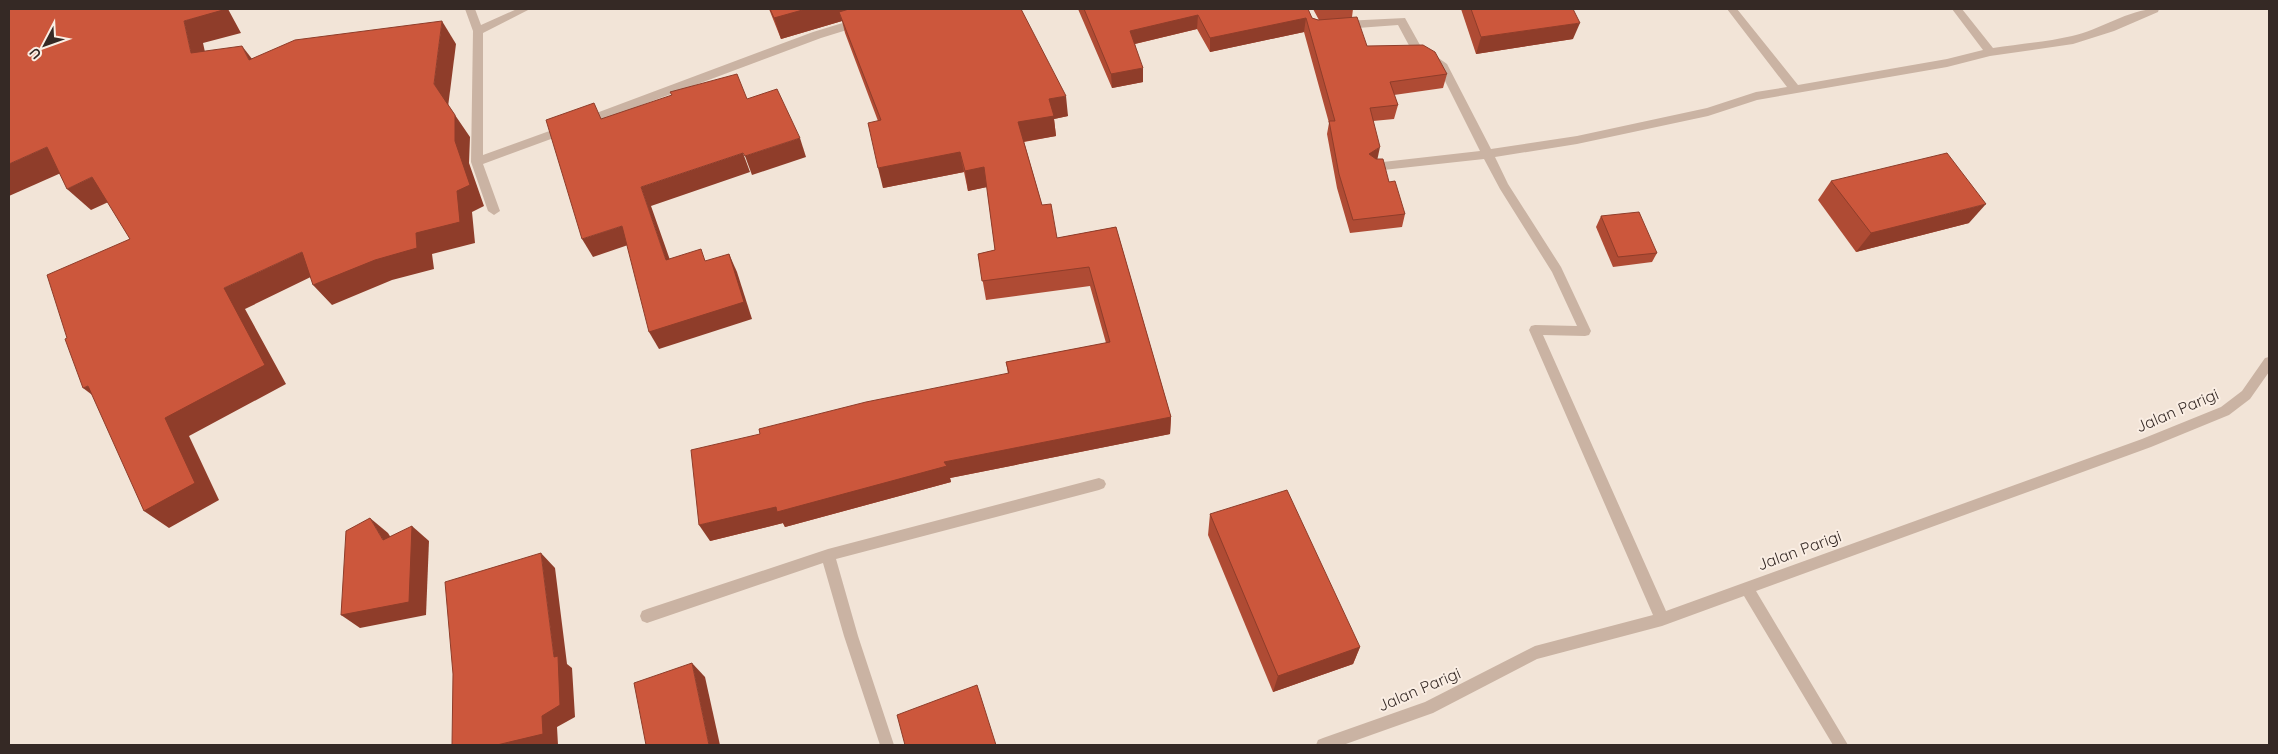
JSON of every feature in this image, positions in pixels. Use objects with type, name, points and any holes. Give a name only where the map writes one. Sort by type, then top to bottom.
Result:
[{"type":"street","points":[[470,9],[478,31],[477,162],[494,211]]},
{"type":"street","points":[[478,31],[525,9]]},
{"type":"street","points":[[1732,9],[1794,88]]},
{"type":"street","points":[[1957,9],[1990,52]]},
{"type":"street","points":[[1374,167],[1488,154],[1577,140],[1708,112],[1756,96],[1794,88],[1947,63],[1990,52],[2073,40],[2110,28],[2154,9]]},
{"type":"street","points":[[477,162],[782,48],[873,18]]},
{"type":"street","points":[[1335,26],[1401,21],[1416,48],[1443,67],[1504,186],[1557,270],[1585,331],[1536,330],[1662,619]]},
{"type":"street","name":"Jalan Parigi","points":[[1323,745],[1428,708],[1535,653],[1662,619],[2146,443],[2225,411],[2246,395],[2269,362]]},
{"type":"street","points":[[647,616],[828,555],[1099,484]]},
{"type":"street","points":[[828,555],[851,636],[886,745]]},
{"type":"street","points":[[1747,588],[1841,745]]},
{"type":"building","points":[[9,9],[222,9],[184,21],[191,53],[242,46],[249,60],[295,40],[442,21],[434,84],[455,115],[455,141],[470,185],[457,191],[460,222],[416,233],[417,248],[375,260],[313,285],[302,252],[224,288],[265,365],[165,418],[195,483],[144,511],[88,386],[83,388],[65,339],[67,338],[47,275],[130,239],[92,177],[67,189],[47,147],[9,164]]},
{"type":"building","points":[[770,9],[806,9],[774,18]]},
{"type":"building","points":[[849,9],[1021,9],[1066,96],[1049,99],[1054,116],[1018,122],[1042,205],[1051,204],[1057,238],[1116,227],[1171,417],[944,462],[947,466],[777,512],[776,507],[699,525],[691,450],[760,434],[759,429],[866,402],[1009,373],[1006,362],[1110,342],[1089,267],[982,281],[978,254],[995,250],[984,167],[965,171],[960,152],[878,168],[868,123],[881,120],[839,12]]},
{"type":"building","points":[[1084,9],[1308,9],[1312,18],[1318,20],[1357,17],[1367,46],[1423,45],[1435,52],[1447,74],[1390,82],[1398,105],[1370,108],[1380,147],[1369,154],[1376,159],[1383,159],[1389,182],[1395,181],[1405,214],[1353,220],[1339,174],[1329,121],[1335,121],[1306,18],[1210,38],[1198,15],[1130,31],[1143,68],[1111,74]]},
{"type":"building","points":[[1471,9],[1573,9],[1580,23],[1481,37]]},
{"type":"building","points":[[737,74],[747,99],[777,89],[800,138],[745,156],[743,153],[641,187],[666,260],[701,249],[705,261],[729,254],[744,302],[649,332],[622,226],[582,239],[546,120],[594,103],[601,119],[672,95],[670,92]]},
{"type":"building","points":[[1947,153],[1986,204],[1871,233],[1831,181]]},
{"type":"building","points":[[1639,212],[1657,253],[1618,257],[1601,216]]},
{"type":"building","points":[[1287,490],[1360,647],[1278,676],[1210,514]]},
{"type":"building","points":[[370,518],[383,540],[412,526],[409,602],[341,615],[346,531]]},
{"type":"building","points":[[541,553],[554,657],[558,656],[560,705],[542,716],[543,734],[497,745],[452,745],[453,674],[445,582]]},
{"type":"building","points":[[692,663],[709,745],[646,745],[634,683]]},
{"type":"building","points":[[977,685],[996,745],[905,745],[897,715]]}]
